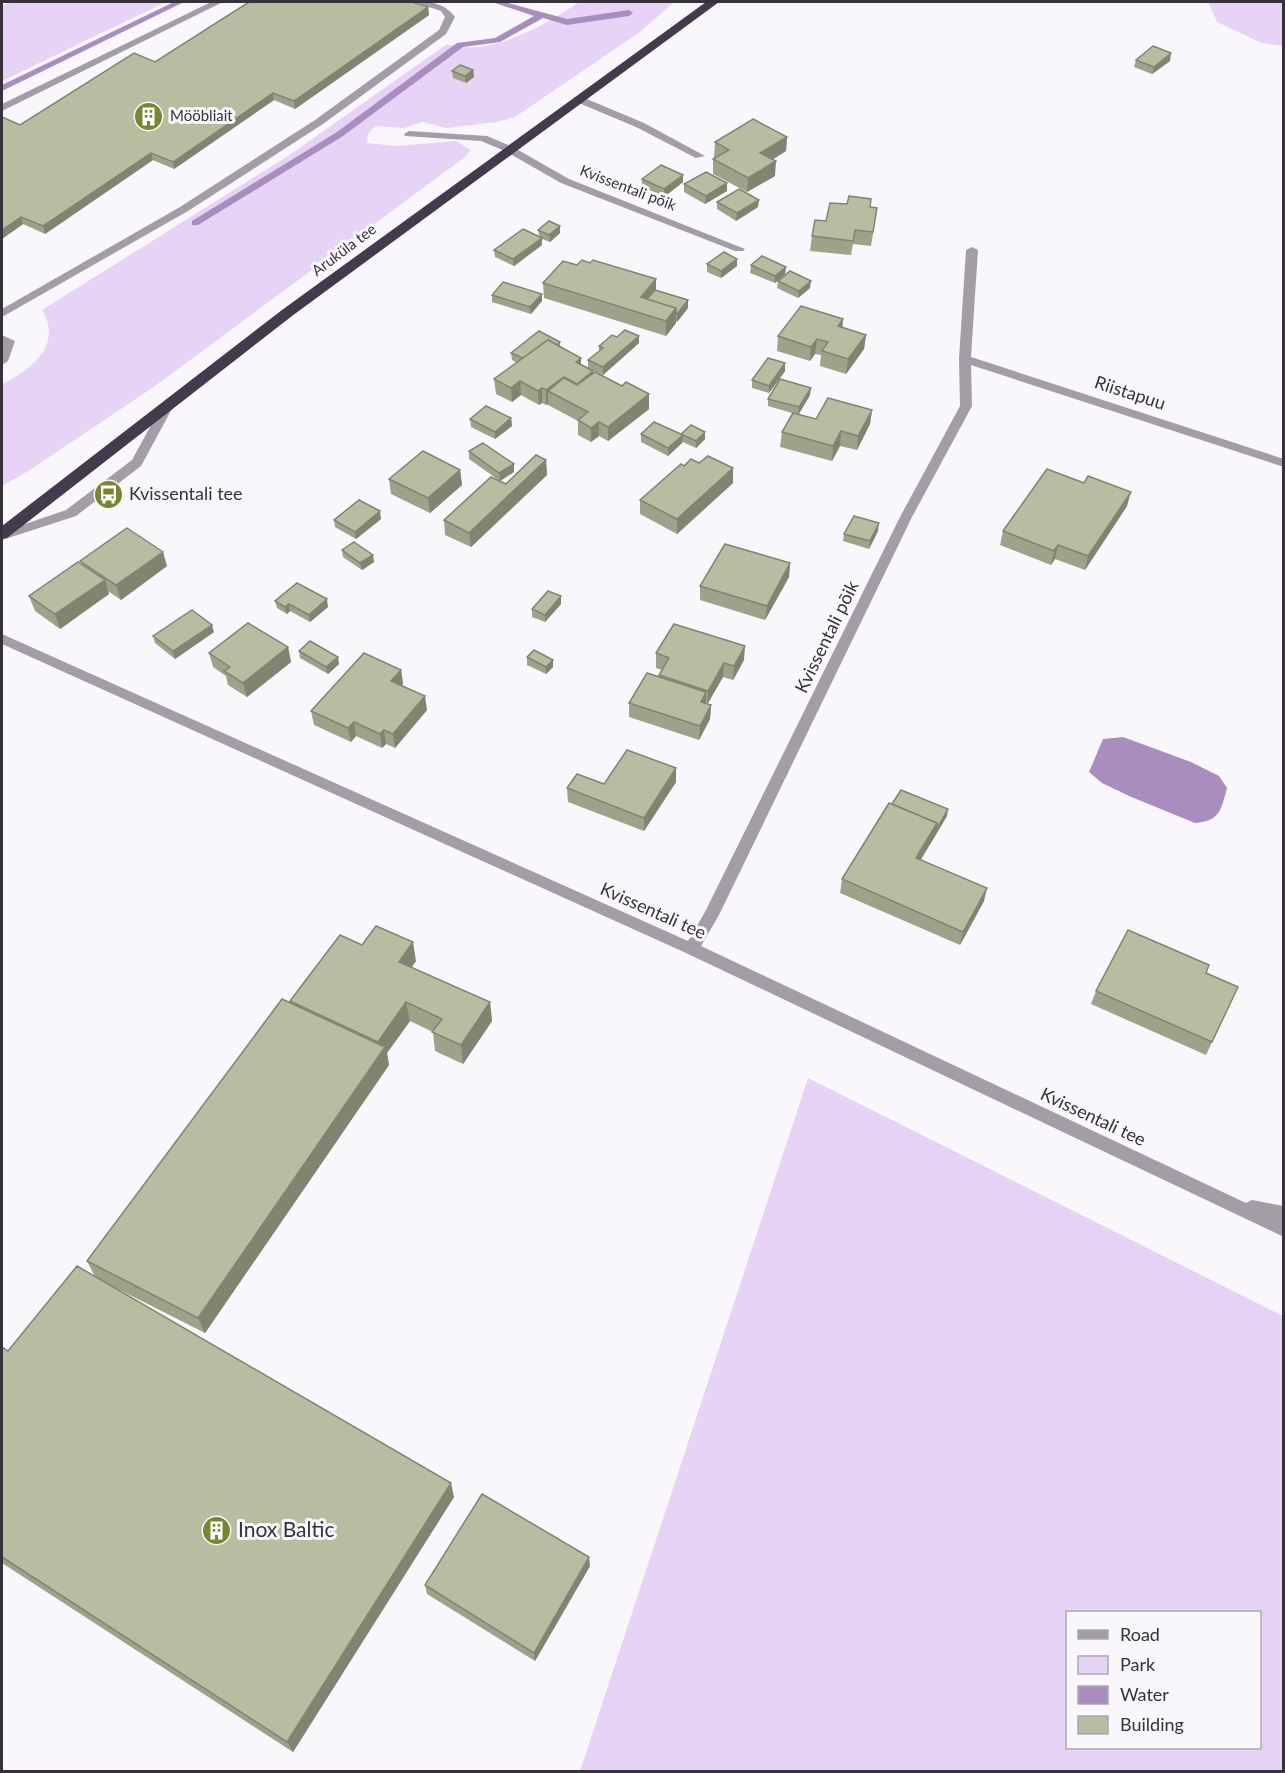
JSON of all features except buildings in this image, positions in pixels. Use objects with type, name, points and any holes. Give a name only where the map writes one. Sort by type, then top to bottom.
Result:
[{"type":"highway","name":"Aruküla tee","points":[[2,535],[167,407],[509,149],[710,2]]},
{"type":"street","points":[[2,108],[218,2]]},
{"type":"street","points":[[2,314],[194,203],[320,122],[443,32],[450,17],[444,9],[423,2]]},
{"type":"street","points":[[578,99],[640,125],[700,156]]},
{"type":"street","name":"Kvissentali põik","points":[[410,134],[483,138],[509,149],[565,181],[739,249]]},
{"type":"street","name":"Kvissentali põik","points":[[691,949],[711,915],[906,517],[966,406],[965,359],[972,250]]},
{"type":"street","points":[[2,339],[9,341],[5,358],[2,361]]},
{"type":"street","name":"Riistapuu","points":[[965,359],[1284,463]]},
{"type":"street","points":[[2,535],[70,513],[137,463],[167,407]]},
{"type":"street","name":"Kvissentali tee","points":[[2,639],[691,949],[1284,1229]]},
{"type":"street","points":[[1228,1203],[1284,1214]]},
{"type":"green space","points":[[15,2],[166,2],[2,81],[2,5]]},
{"type":"green space","points":[[579,2],[674,2],[640,32],[515,117],[497,122],[446,128],[423,122],[404,128],[375,126],[368,134],[367,143],[395,146],[456,141],[471,150],[465,157],[155,386],[30,470],[2,486],[2,384],[24,371],[41,354],[46,345],[49,334],[48,322],[42,310],[288,156],[447,44],[480,47],[498,43],[534,29]]},
{"type":"green space","points":[[1208,2],[1283,2],[1283,46],[1262,43],[1217,22]]},
{"type":"green space","points":[[808,1078],[1283,1316],[1283,1771],[580,1771]]},
{"type":"water","points":[[1123,737],[1191,762],[1219,776],[1227,788],[1221,808],[1215,817],[1195,823],[1129,796],[1102,783],[1089,772],[1103,739]]},
{"type":"waterway","points":[[2,88],[180,2]]},
{"type":"waterway","points":[[496,2],[567,22],[629,13]]},
{"type":"waterway","points":[[195,223],[340,134],[460,45],[497,40],[540,16]]},
{"type":"place","name":"Mööbliait","points":[[149,116]]},
{"type":"place","name":"Kvissentali tee","points":[[108,494]]},
{"type":"place","name":"Inox Baltic","points":[[217,1530]]}]
